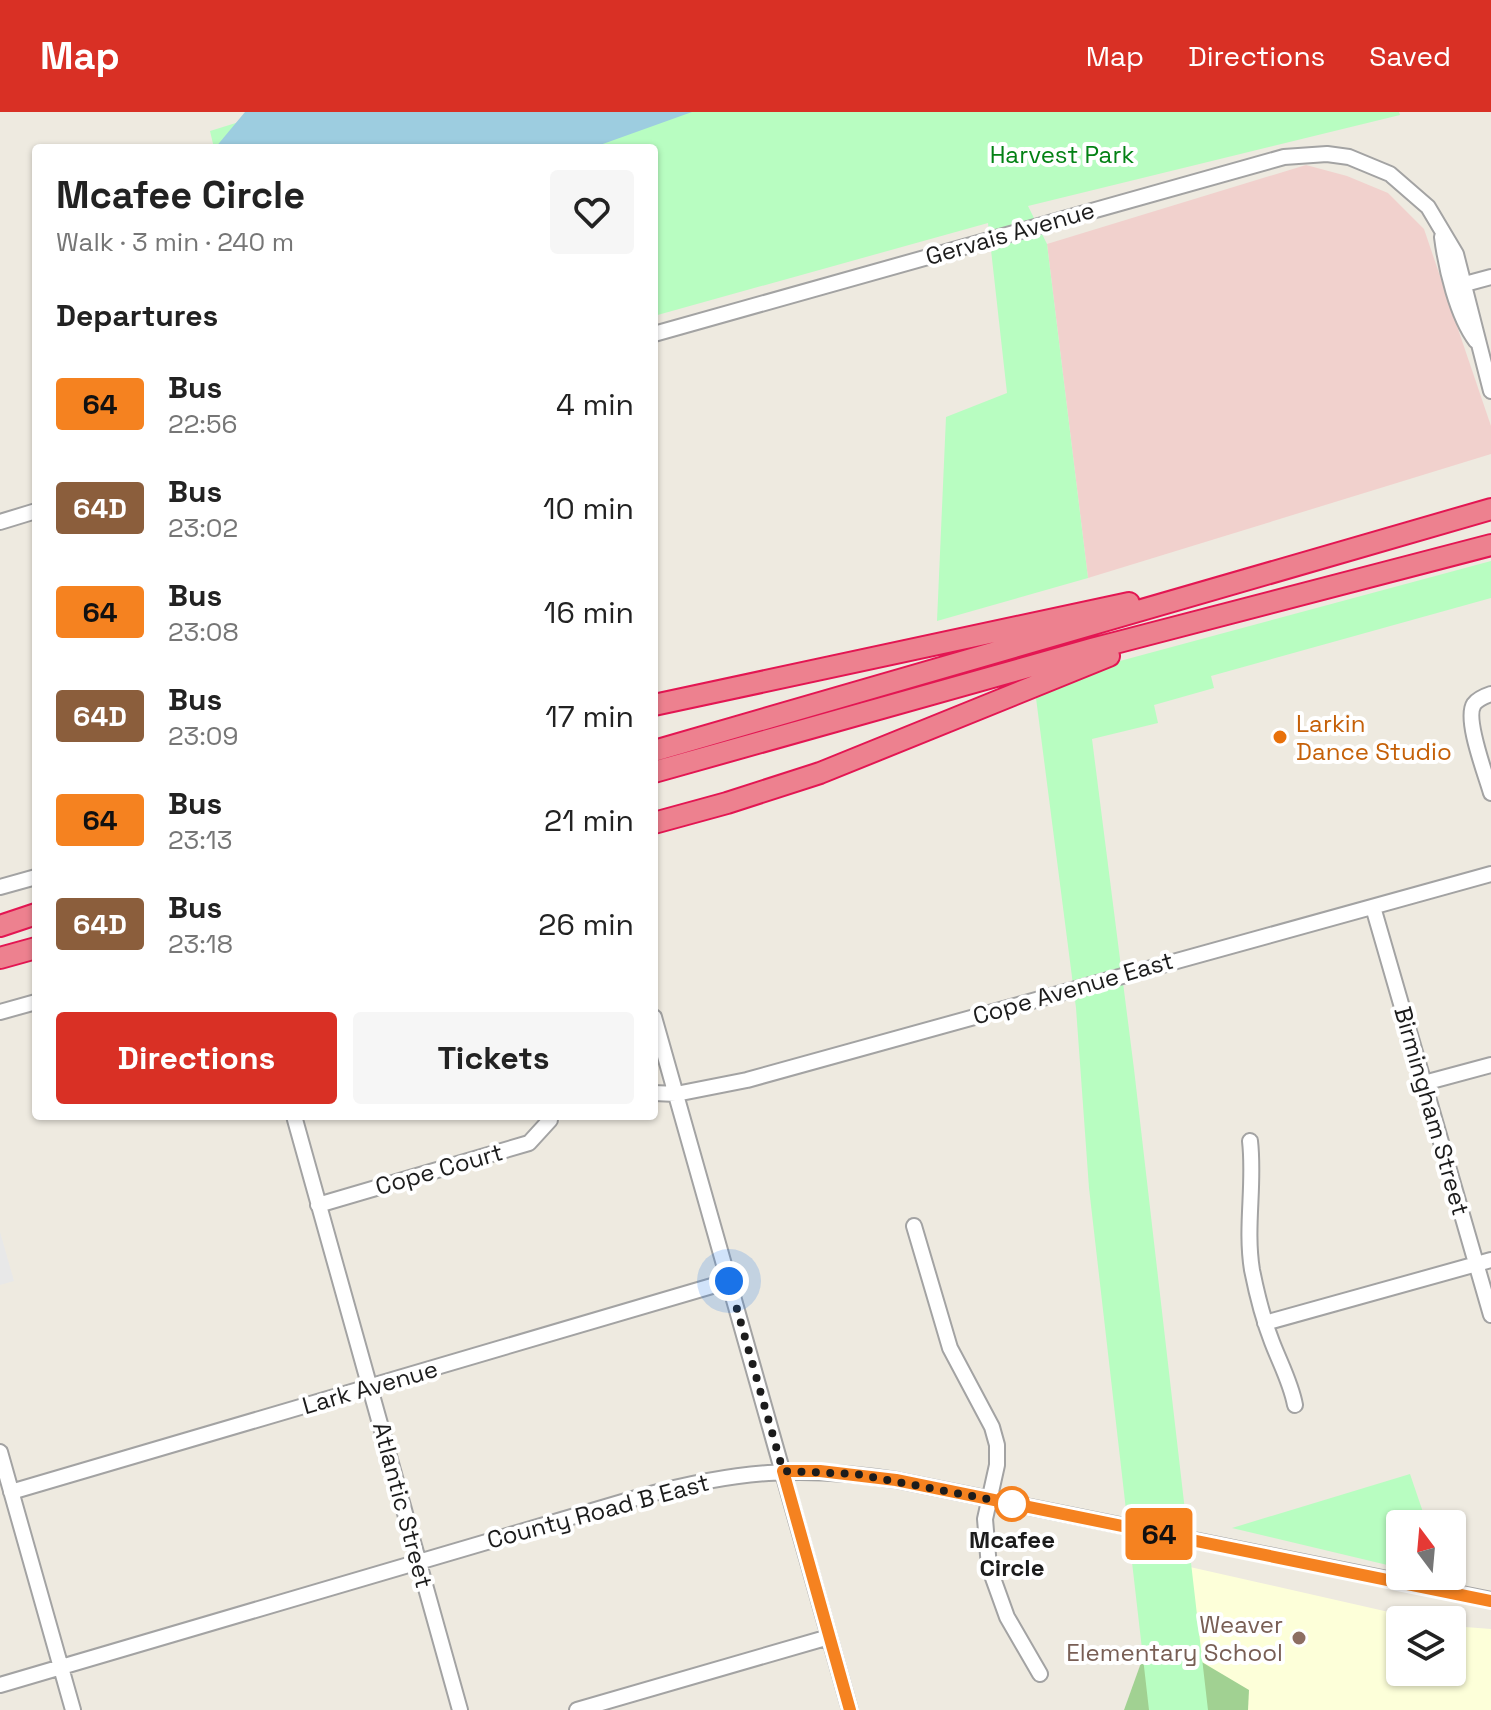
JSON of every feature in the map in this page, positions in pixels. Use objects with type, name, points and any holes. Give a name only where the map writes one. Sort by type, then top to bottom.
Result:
[{"type":"highway","points":[[658,750],[1491,509]]},
{"type":"highway","points":[[658,771],[1108,645],[1491,545]]},
{"type":"highway","points":[[658,704],[1162,595],[1227,586]]},
{"type":"highway","points":[[658,822],[820,773],[1097,661],[1307,593]]},
{"type":"highway","points":[[0,926],[32,915]]},
{"type":"highway","points":[[0,936],[32,927]]},
{"type":"highway","points":[[0,960],[32,949]]},
{"type":"highway","points":[[0,960],[32,956]]},
{"type":"street","name":"Gervais Avenue","points":[[658,333],[1284,157],[1327,154],[1349,157],[1390,174],[1428,207],[1456,254],[1476,325],[1477,342]]},
{"type":"street","points":[[1442,232],[1445,256],[1466,328],[1477,342],[1491,391]]},
{"type":"street","points":[[1465,284],[1491,277]]},
{"type":"street","points":[[0,522],[32,512]]},
{"type":"street","points":[[1491,694],[1473,705],[1470,720],[1491,793]]},
{"type":"street","name":"Cope Avenue East","points":[[658,1093],[676,1094],[747,1080],[1491,874]]},
{"type":"street","points":[[0,887],[32,878]]},
{"type":"street","name":"Birmingham Street","points":[[1373,907],[1424,1083],[1484,1262],[1491,1315]]},
{"type":"street","points":[[0,1012],[32,1003]]},
{"type":"street","points":[[658,1031],[850,1710]]},
{"type":"street","points":[[1424,1083],[1491,1065]]},
{"type":"street","name":"Atlantic Street","points":[[295,1120],[460,1710]]},
{"type":"street","name":"Cope Court","points":[[318,1205],[529,1143],[550,1120]]},
{"type":"street","points":[[1250,1141],[1248,1234],[1254,1279],[1265,1323],[1292,1388],[1295,1405]]},
{"type":"street","points":[[914,1226],[950,1348],[992,1427],[997,1445],[997,1465],[992,1500],[985,1519],[989,1567],[1007,1617],[1040,1674]]},
{"type":"street","points":[[1265,1323],[1484,1262]]},
{"type":"street","name":"Lark Avenue","points":[[11,1492],[729,1281]]},
{"type":"street","points":[[0,1452],[73,1710]]},
{"type":"street","name":"County Road B East","points":[[0,1685],[686,1484],[783,1471],[856,1474],[1491,1600]]},
{"type":"street","points":[[577,1710],[829,1637]]},
{"type":"shaded area","points":[[1306,165],[1347,176],[1388,193],[1424,229],[1491,426],[1491,454],[1088,578],[1047,244]]},
{"type":"shaded area","points":[[0,1232],[14,1281],[0,1285]]},
{"type":"shaded area","name":"Weaver Elementary School","points":[[1190,1567],[1386,1611],[1386,1686],[1466,1686],[1466,1627],[1491,1629],[1491,1710],[1208,1710]]},
{"type":"green space","name":"Harvest Park","points":[[271,112],[1399,112],[1400,115],[1028,206],[1047,244],[1088,578],[937,621],[946,417],[1007,393],[988,223],[658,315],[658,144],[213,144],[210,131]]},
{"type":"green space","points":[[1491,561],[1491,598],[1211,676],[1214,688],[1154,705],[1158,723],[1092,739],[1134,1069],[1208,1710],[1149,1710],[1089,1188],[1076,1008],[1036,698],[1105,665]]},
{"type":"green space","points":[[1410,1474],[1422,1510],[1386,1510],[1386,1565],[1232,1528]]},
{"type":"green space","points":[[1195,1658],[1249,1690],[1248,1710],[1124,1710],[1142,1660]]},
{"type":"water","points":[[245,112],[692,112],[603,144],[218,144]]},
{"type":"bus line","name":"64","points":[[850,1710],[783,1471],[820,1471],[896,1480],[1491,1601]]},
{"type":"place","name":"Larkin Dance Studio","points":[[1280,737]]},
{"type":"place","name":"Mcafee Circle","points":[[1012,1504]]},
{"type":"place","name":"Weaver Elementary School","points":[[1299,1638]]},
{"type":"route","points":[[729,1281],[783,1471],[856,1474],[1019,1505],[1012,1504]]}]
